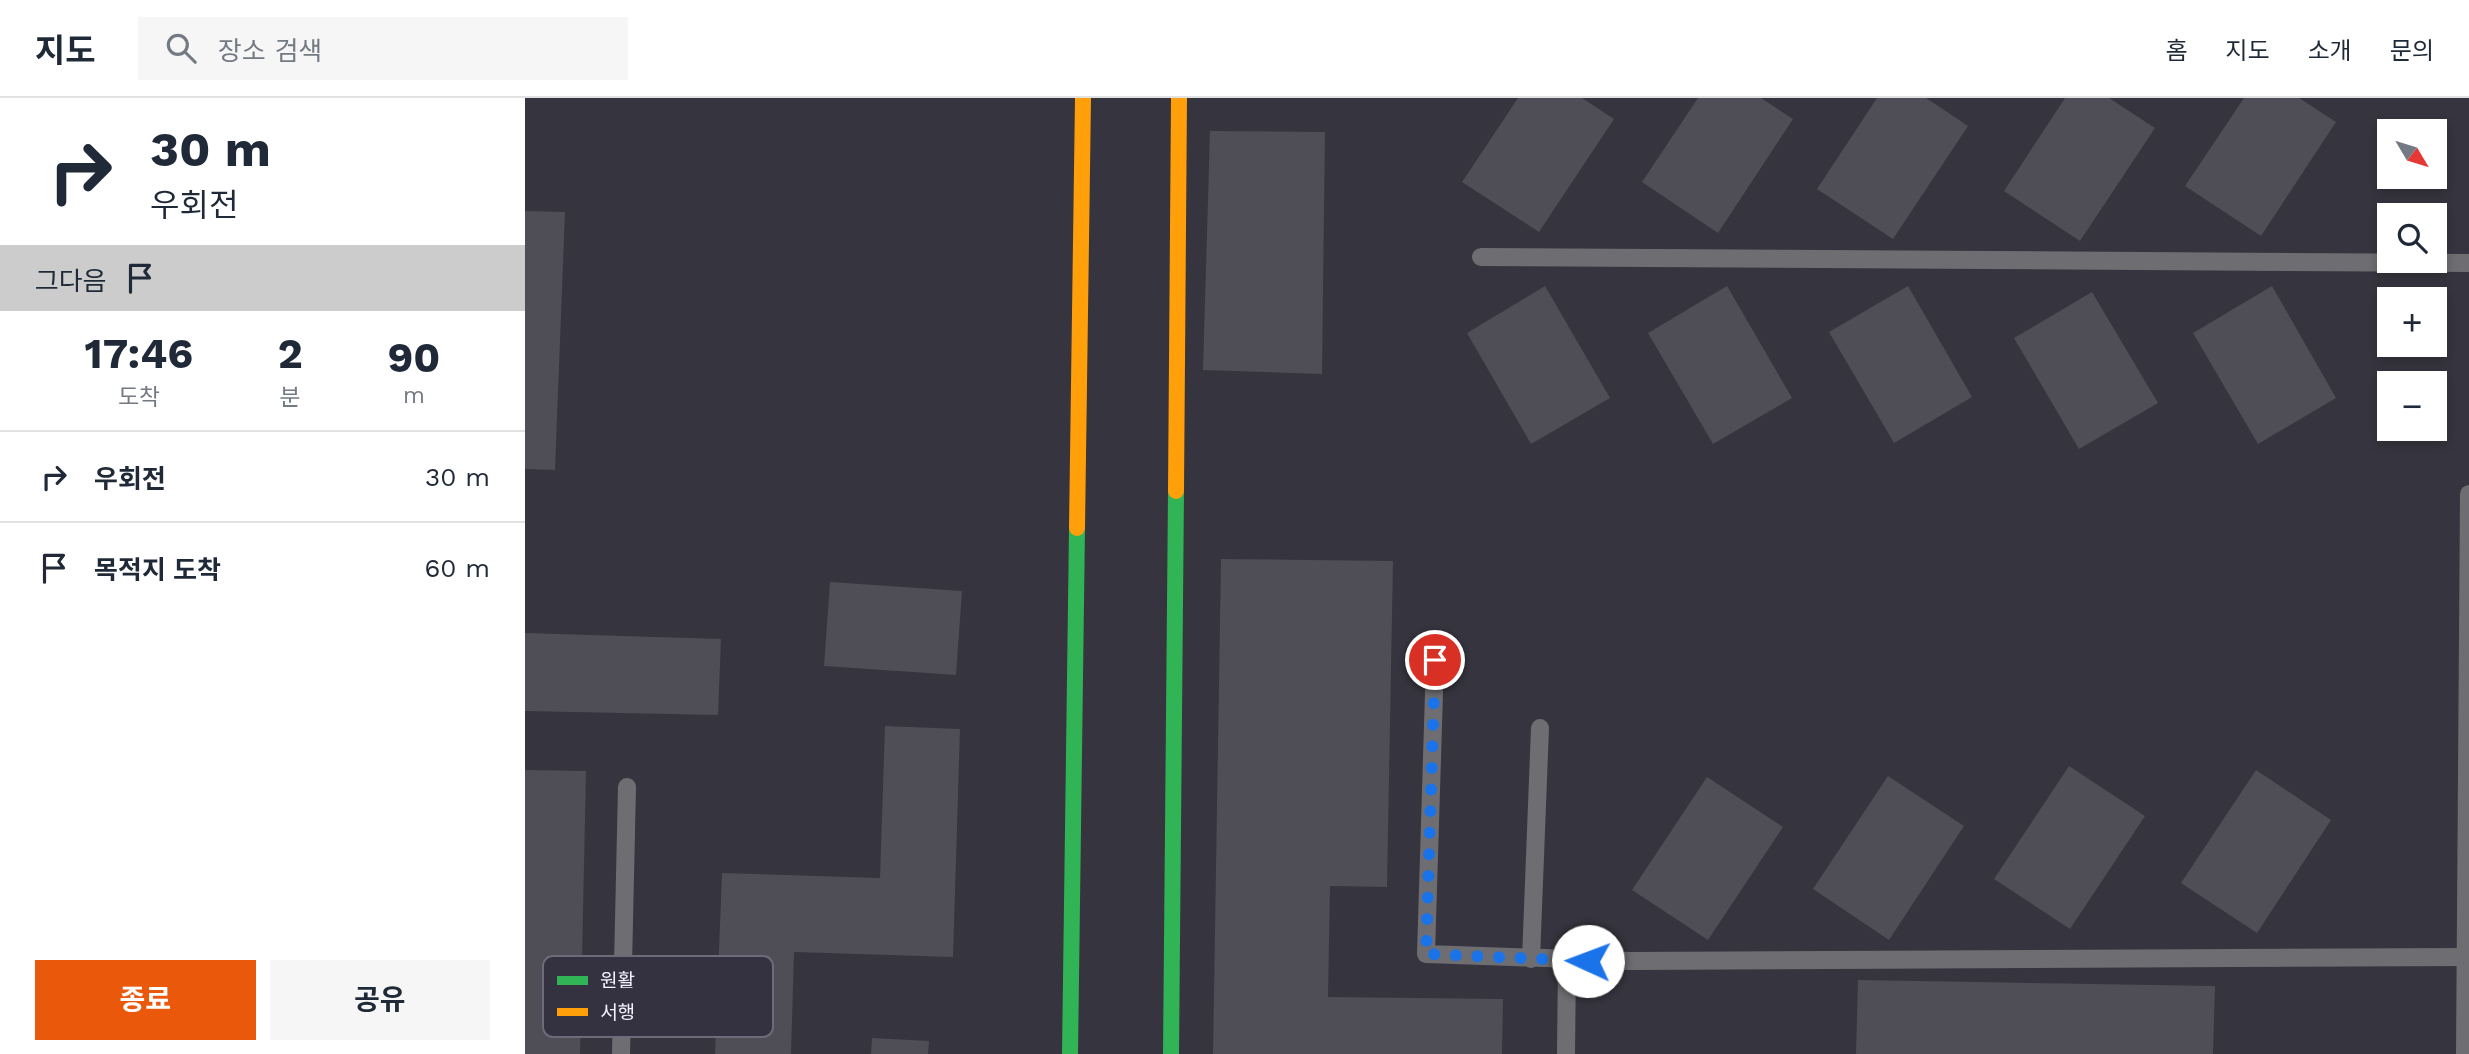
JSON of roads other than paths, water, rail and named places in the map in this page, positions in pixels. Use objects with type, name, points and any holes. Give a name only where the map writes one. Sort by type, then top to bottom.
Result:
[{"type":"street","points":[[1070,1054],[1083,98]]},
{"type":"street","points":[[1171,1054],[1179,98]]},
{"type":"lane","points":[[1481,257],[2469,262]]},
{"type":"lane","points":[[2465,1054],[2469,494]]},
{"type":"lane","points":[[1435,660],[1426,954],[1567,961],[2466,957]]},
{"type":"lane","points":[[1531,959],[1540,728]]},
{"type":"lane","points":[[623,956],[627,787]]},
{"type":"lane","points":[[1566,1054],[1567,961]]}]
